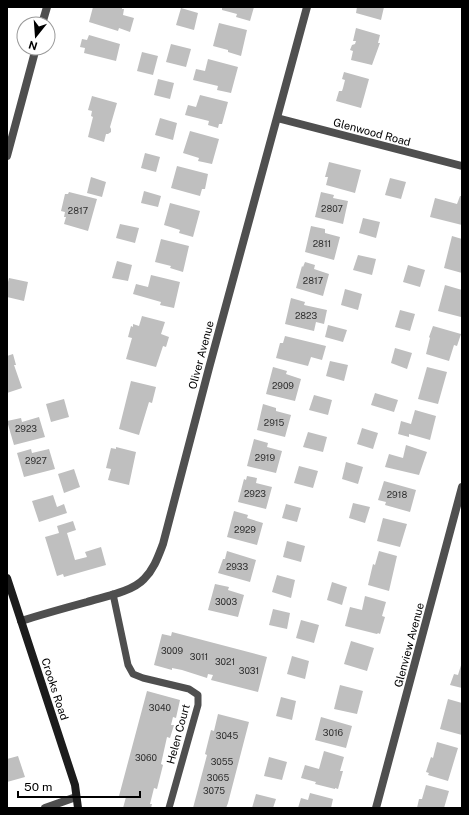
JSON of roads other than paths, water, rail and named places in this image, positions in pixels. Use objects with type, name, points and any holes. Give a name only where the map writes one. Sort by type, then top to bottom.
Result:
[{"type":"main road","name":"Crooks Road","points":[[7,578],[75,785],[78,808]]},
{"type":"street","name":"Oliver Avenue","points":[[21,621],[132,587],[143,580],[151,571],[163,544],[307,7]]},
{"type":"street","points":[[7,156],[34,56]]},
{"type":"street","name":"Glenwood Road","points":[[277,118],[462,166]]},
{"type":"street","name":"Glenview Avenue","points":[[376,808],[462,487]]},
{"type":"street","points":[[45,808],[76,797]]},
{"type":"lane","name":"Helen Court","points":[[113,594],[128,665],[133,674],[143,678],[189,689],[198,695],[198,705],[169,808]]}]
